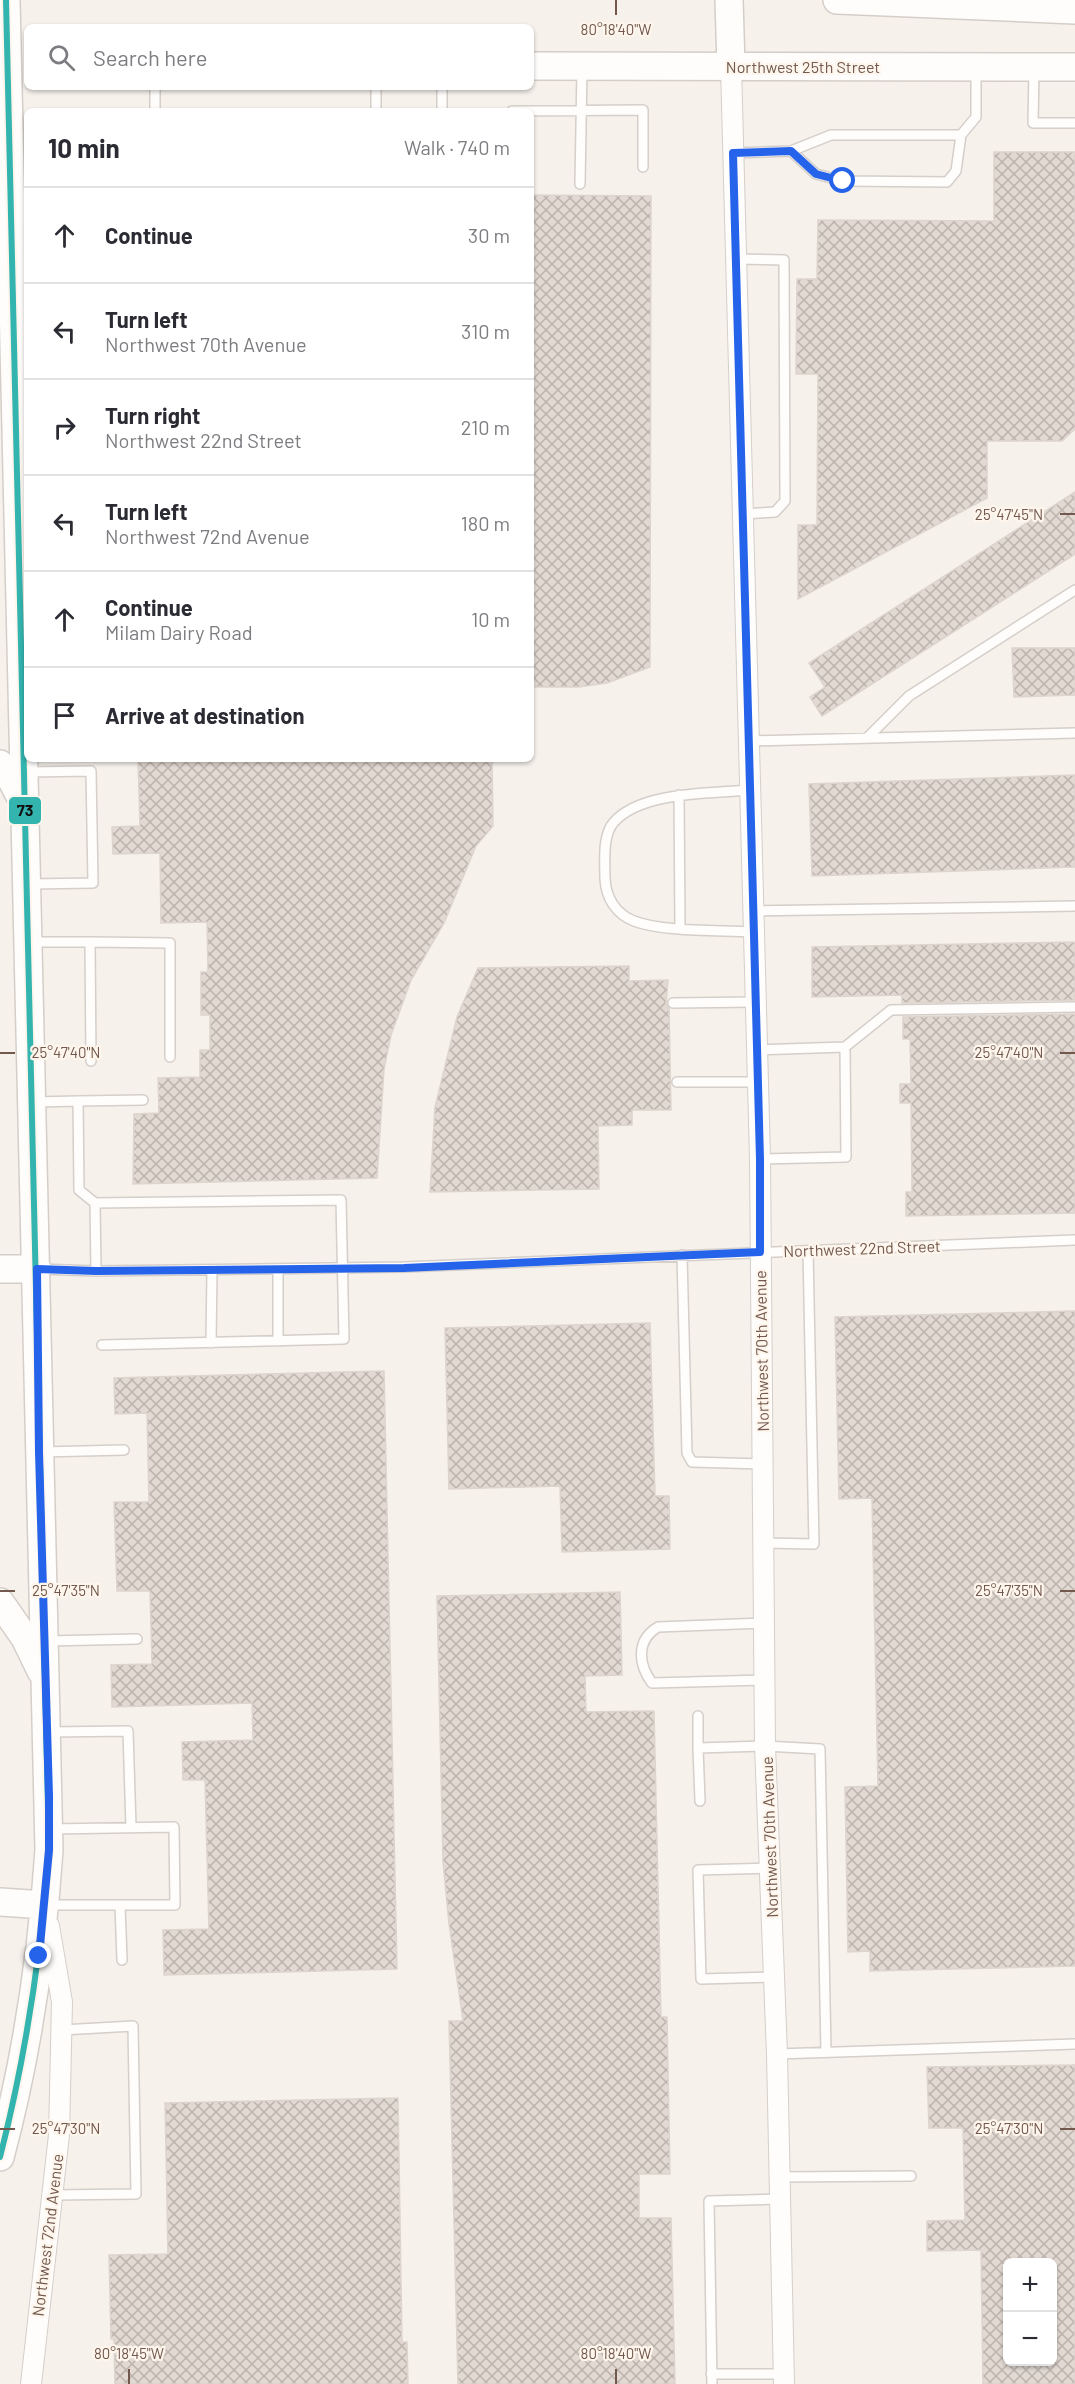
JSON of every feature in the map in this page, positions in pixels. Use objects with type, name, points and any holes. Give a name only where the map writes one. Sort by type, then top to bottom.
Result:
[{"type":"main road","name":"Northwest 72nd Avenue","points":[[6,0],[11,66],[22,422],[22,576],[13,768],[26,809],[49,1829],[45,1905]]},
{"type":"main road","points":[[729,0],[731,66]]},
{"type":"main road","points":[[837,0],[1075,10]]},
{"type":"main road","name":"Northwest 25th Street","points":[[534,66],[1075,67]]},
{"type":"main road","points":[[0,528],[22,576]]},
{"type":"main road","points":[[0,1269],[37,1269]]},
{"type":"main road","points":[[0,1602],[25,1638],[45,1680]]},
{"type":"main road","points":[[0,1902],[45,1905],[33,2006],[0,2157]]},
{"type":"street","name":"Northwest 70th Avenue","points":[[731,66],[751,911],[760,1159],[765,1746],[777,2054],[784,2379]]},
{"type":"street","name":"Northwest 72nd Avenue","points":[[31,2384],[42,2275],[54,2195],[62,2030],[62,2002],[45,1905]]},
{"type":"lane","points":[[580,184],[582,66]]},
{"type":"lane","points":[[791,151],[816,174],[843,181],[947,182],[956,171],[961,135],[976,117],[976,67]]},
{"type":"lane","points":[[1034,68],[1033,123],[1075,123]]},
{"type":"lane","points":[[155,90],[156,108]]},
{"type":"lane","points":[[376,90],[376,108]]},
{"type":"lane","points":[[442,90],[442,108]]},
{"type":"lane","points":[[534,111],[643,110],[643,167]]},
{"type":"lane","points":[[733,153],[791,151],[831,135],[961,135]]},
{"type":"lane","points":[[736,259],[784,260],[785,501],[775,512],[742,514]]},
{"type":"lane","points":[[867,738],[909,696],[1075,590]]},
{"type":"lane","points":[[748,741],[1075,733]]},
{"type":"lane","points":[[13,768],[91,771],[93,883],[28,884]]},
{"type":"lane","points":[[749,790],[679,795],[634,808],[613,822],[604,851],[606,889],[616,910],[634,921],[752,932]]},
{"type":"lane","points":[[679,795],[680,927]]},
{"type":"lane","points":[[751,911],[1075,906]]},
{"type":"lane","points":[[29,942],[170,943],[170,1058]]},
{"type":"lane","points":[[90,942],[92,1060]]},
{"type":"lane","points":[[674,1003],[754,1002]]},
{"type":"lane","points":[[756,1050],[845,1047],[891,1010],[1075,1006]]},
{"type":"lane","points":[[760,1159],[846,1157],[845,1047]]},
{"type":"lane","points":[[677,1082],[757,1082]]},
{"type":"lane","points":[[33,1102],[143,1100]]},
{"type":"lane","points":[[78,1101],[79,1190],[95,1203],[341,1200],[344,1339],[102,1345]]},
{"type":"lane","points":[[95,1203],[96,1271]]},
{"type":"lane","name":"Northwest 22nd Street","points":[[37,1269],[96,1271],[341,1269],[1075,1240]]},
{"type":"lane","points":[[765,1543],[814,1544],[808,1251]]},
{"type":"lane","points":[[682,1255],[687,1453],[692,1462],[763,1464]]},
{"type":"lane","points":[[211,1343],[212,1270]]},
{"type":"lane","points":[[278,1270],[278,1341]]},
{"type":"lane","points":[[39,1452],[124,1450]]},
{"type":"lane","points":[[765,1623],[658,1627],[647,1633],[642,1643],[641,1661],[652,1683],[765,1680]]},
{"type":"lane","points":[[44,1641],[137,1639]]},
{"type":"lane","points":[[698,1716],[700,1801]]},
{"type":"lane","points":[[47,1732],[128,1731],[131,1827]]},
{"type":"lane","points":[[698,1748],[765,1746],[820,1749],[826,2052]]},
{"type":"lane","points":[[45,1905],[175,1905],[174,1827],[49,1829]]},
{"type":"lane","points":[[770,1868],[698,1870],[701,1979],[774,1977]]},
{"type":"lane","points":[[120,1905],[122,1960]]},
{"type":"lane","points":[[54,2195],[136,2194],[133,2026],[62,2030]]},
{"type":"lane","points":[[777,2054],[1075,2044]]},
{"type":"lane","points":[[780,2177],[911,2176]]},
{"type":"lane","points":[[780,2199],[709,2201],[711,2379],[784,2379]]},
{"type":"building","points":[[994,152],[1075,152],[1075,429],[1062,441],[987,441],[987,498],[798,599],[798,525],[817,525],[818,374],[796,374],[797,279],[817,279],[818,220],[994,221]]},
{"type":"building","points":[[534,195],[651,196],[650,667],[607,683],[579,687],[534,687]]},
{"type":"building","points":[[1075,492],[1075,554],[822,716],[810,697],[825,687],[809,663]]},
{"type":"building","points":[[1012,648],[1075,648],[1075,695],[1014,697]]},
{"type":"building","points":[[138,762],[492,762],[493,826],[476,846],[444,923],[411,980],[391,1035],[384,1069],[377,1178],[133,1184],[134,1114],[159,1113],[158,1078],[200,1077],[200,1050],[210,1050],[210,1015],[201,1015],[201,972],[208,972],[207,922],[161,923],[160,853],[113,854],[112,827],[140,826]]},
{"type":"building","points":[[1075,775],[1075,867],[812,876],[809,784]]},
{"type":"building","points":[[1075,942],[1075,1000],[902,1003],[902,995],[812,997],[812,947]]},
{"type":"building","points":[[629,966],[629,981],[668,980],[666,1004],[669,1008],[671,1110],[632,1110],[632,1125],[598,1126],[599,1189],[430,1192],[435,1107],[457,1017],[478,968]]},
{"type":"building","points":[[1075,1014],[1075,1213],[906,1216],[906,1192],[912,1192],[911,1103],[900,1103],[900,1084],[911,1084],[910,1039],[903,1039],[903,1017]]},
{"type":"building","points":[[1075,1311],[1075,1966],[870,1971],[870,1951],[848,1952],[845,1787],[878,1786],[872,1498],[839,1499],[835,1317]]},
{"type":"building","points":[[650,1323],[655,1496],[669,1496],[670,1549],[562,1552],[560,1486],[449,1489],[445,1328]]},
{"type":"building","points":[[384,1371],[397,1969],[164,1975],[163,1930],[209,1929],[205,1780],[183,1780],[182,1742],[253,1740],[252,1703],[112,1707],[111,1665],[152,1664],[150,1591],[117,1591],[114,1502],[149,1502],[147,1413],[115,1414],[114,1378]]},
{"type":"building","points":[[620,1592],[622,1675],[585,1676],[586,1712],[654,1711],[661,2017],[667,2017],[670,2174],[639,2174],[639,2218],[671,2218],[675,2384],[458,2384],[449,2021],[463,2021],[443,1862],[437,1596]]},
{"type":"building","points":[[1075,2065],[1075,2384],[983,2384],[981,2250],[927,2251],[927,2221],[965,2220],[963,2128],[929,2128],[927,2067]]},
{"type":"building","points":[[398,2098],[402,2342],[407,2342],[408,2384],[115,2384],[114,2339],[111,2339],[109,2255],[168,2254],[165,2103]]},
{"type":"transit line","name":"73","points":[[0,2157],[18,2081],[31,2005],[42,1928],[49,1850],[6,0]]},
{"type":"route","points":[[39,1956],[49,1850],[49,1796],[39,1452],[37,1269],[96,1271],[404,1268],[760,1252],[760,1159],[751,911],[733,153],[791,151],[816,174],[843,181]]}]
